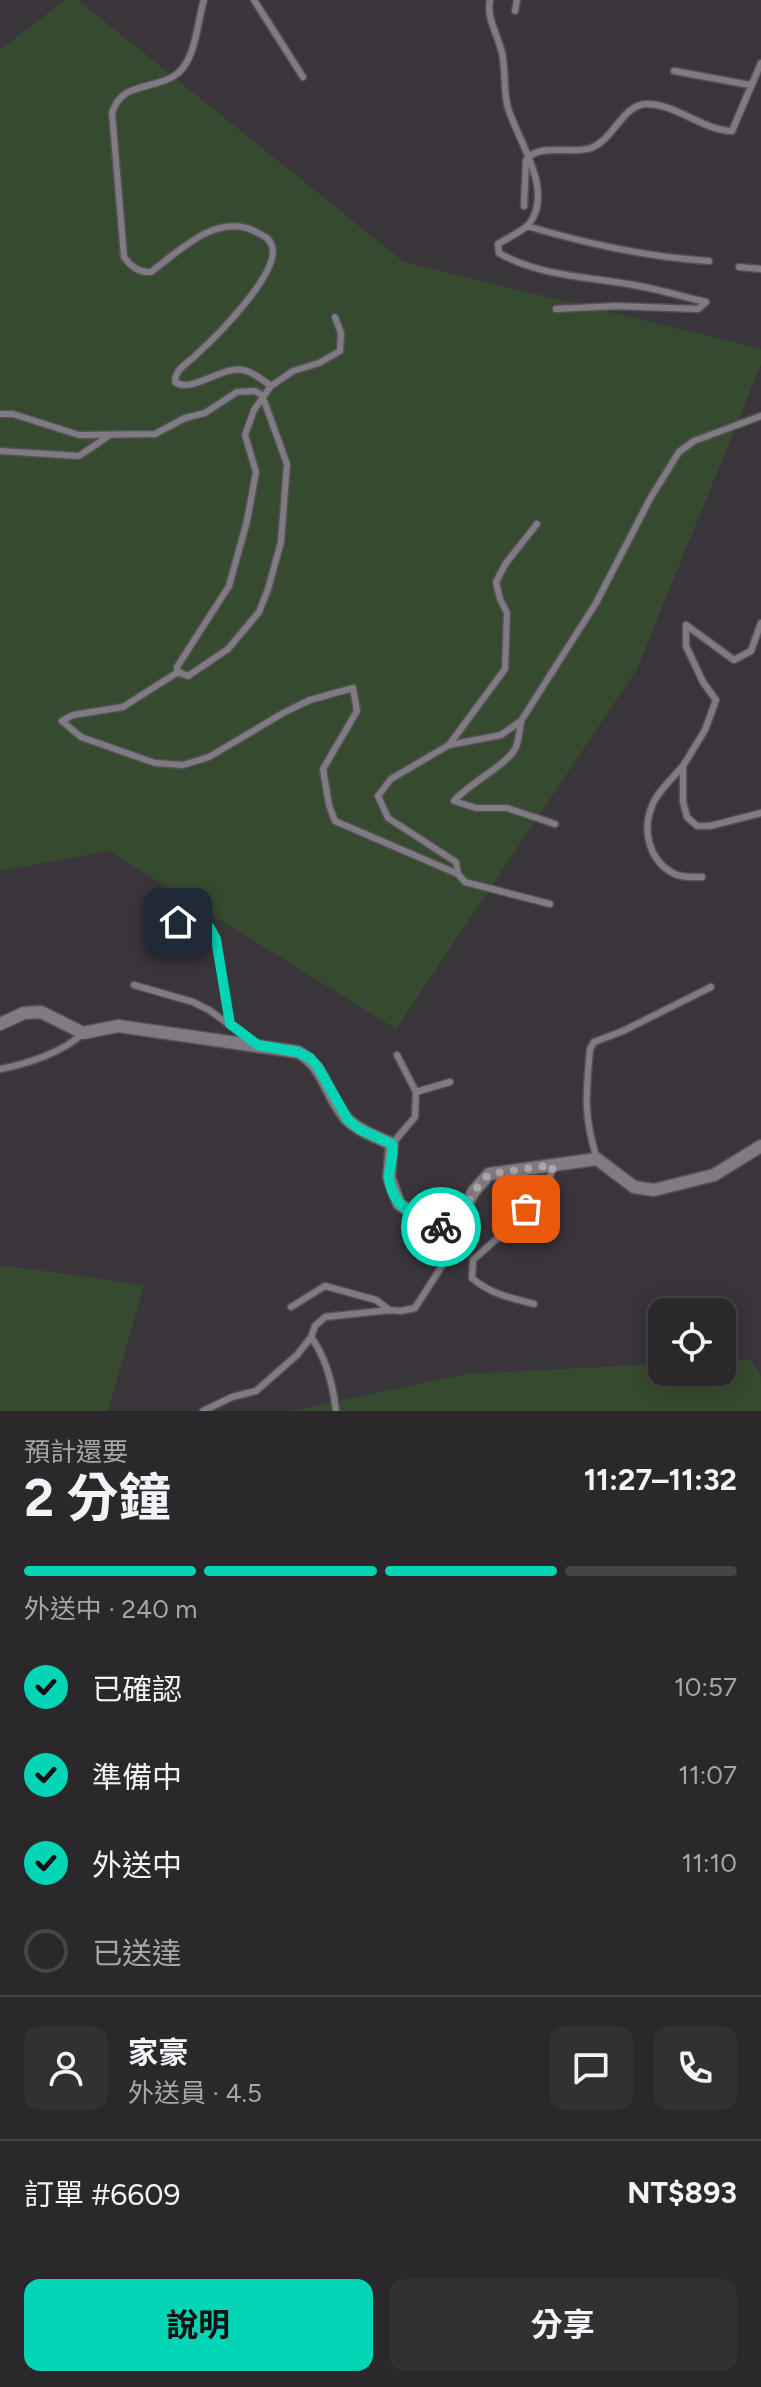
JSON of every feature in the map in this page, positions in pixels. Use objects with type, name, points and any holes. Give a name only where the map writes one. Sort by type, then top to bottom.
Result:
[{"type":"street","points":[[0,1024],[24,1013],[41,1012],[83,1033],[118,1026],[298,1052],[318,1067],[348,1120],[359,1129],[392,1144],[389,1177],[399,1204],[434,1226],[448,1228],[456,1224],[474,1191],[489,1174],[597,1159],[634,1187],[654,1190],[714,1175],[761,1146]]},
{"type":"lane","points":[[204,0],[188,60],[175,76],[131,90],[115,102],[112,113],[124,257],[130,265],[144,273],[151,272],[207,232],[247,228],[268,238],[274,249],[272,260],[246,303],[179,370],[175,382],[188,386],[228,370],[242,369],[271,386]]},
{"type":"lane","points":[[254,0],[303,77]]},
{"type":"lane","points":[[490,0],[488,10],[503,56],[507,106],[529,155],[538,192],[536,210],[527,226],[498,244],[499,253],[512,261],[552,271],[640,286],[706,302],[698,309],[616,306],[556,309]]},
{"type":"lane","points":[[515,11],[517,0]]},
{"type":"lane","points":[[524,206],[526,160],[529,155],[538,151],[591,148],[610,136],[631,109],[638,105],[672,109],[722,131],[732,131],[761,63]]},
{"type":"lane","points":[[674,71],[750,85]]},
{"type":"lane","points":[[527,226],[573,240],[666,258],[709,261]]},
{"type":"lane","points":[[739,267],[761,269]]},
{"type":"lane","points":[[178,672],[177,667],[229,586],[247,521],[256,472],[245,435],[262,395],[293,371],[319,363],[340,351],[341,333],[335,317]]},
{"type":"lane","points":[[0,414],[13,414],[79,435],[155,434],[185,418],[205,413],[237,392],[255,391],[262,395],[287,464],[281,542],[268,589],[259,612],[228,649],[188,676],[178,672]]},
{"type":"lane","points":[[555,824],[507,808],[476,808],[454,801],[464,789],[509,757],[516,747],[521,721],[596,603],[651,497],[679,452],[694,441],[761,416]]},
{"type":"lane","points":[[0,451],[79,456],[110,435]]},
{"type":"lane","points":[[449,745],[505,669],[507,613],[496,582],[506,563],[537,524]]},
{"type":"lane","points":[[702,877],[684,877],[671,872],[651,853],[647,821],[652,804],[683,766],[705,730],[716,700],[703,682],[686,646],[686,625],[734,660],[751,651],[761,623]]},
{"type":"lane","points":[[178,672],[123,707],[73,715],[62,721],[81,737],[155,763],[183,765],[209,757],[310,700],[353,688],[357,711],[323,769],[335,821],[458,874],[465,882],[550,904]]},
{"type":"lane","points":[[458,874],[456,862],[388,818],[378,796],[391,779],[449,745],[501,735],[521,721]]},
{"type":"lane","points":[[683,766],[683,802],[687,817],[697,826],[710,826],[761,813]]},
{"type":"lane","points":[[178,922],[210,928],[216,939],[230,1024]]},
{"type":"lane","points":[[134,985],[193,1002],[258,1045]]},
{"type":"lane","points":[[597,1159],[585,1107],[590,1049],[594,1042],[711,987]]},
{"type":"lane","points":[[0,1069],[17,1066],[75,1041],[83,1033]]},
{"type":"lane","points":[[392,1144],[415,1117],[416,1092],[397,1055]]},
{"type":"lane","points":[[416,1092],[450,1082]]},
{"type":"lane","points":[[534,1304],[492,1293],[482,1287],[472,1278],[473,1260],[550,1182],[553,1165]]},
{"type":"lane","points":[[203,1411],[232,1397],[256,1391],[297,1355],[311,1337],[315,1326],[325,1317],[415,1308],[449,1255],[461,1230],[456,1224]]},
{"type":"lane","points":[[291,1307],[325,1286],[376,1300],[389,1310]]},
{"type":"lane","points":[[311,1337],[320,1350],[329,1375],[336,1411]]},
{"type":"green space","points":[[65,0],[78,0],[404,262],[761,349],[761,365],[637,669],[396,1029],[109,851],[0,871],[0,50]]},
{"type":"green space","points":[[0,1265],[144,1285],[108,1411],[0,1411]]},
{"type":"green space","points":[[750,1359],[761,1377],[761,1411],[291,1411],[466,1374],[648,1365],[648,1386],[736,1386],[736,1360]]},
{"type":"way so far","points":[[441,1227],[456,1224],[474,1191],[489,1174],[553,1165],[550,1182],[526,1209]]},
{"type":"route","points":[[178,922],[210,928],[216,939],[230,1024],[258,1045],[298,1052],[310,1058],[348,1120],[359,1129],[392,1144],[389,1177],[399,1204],[417,1217],[441,1227]]}]
